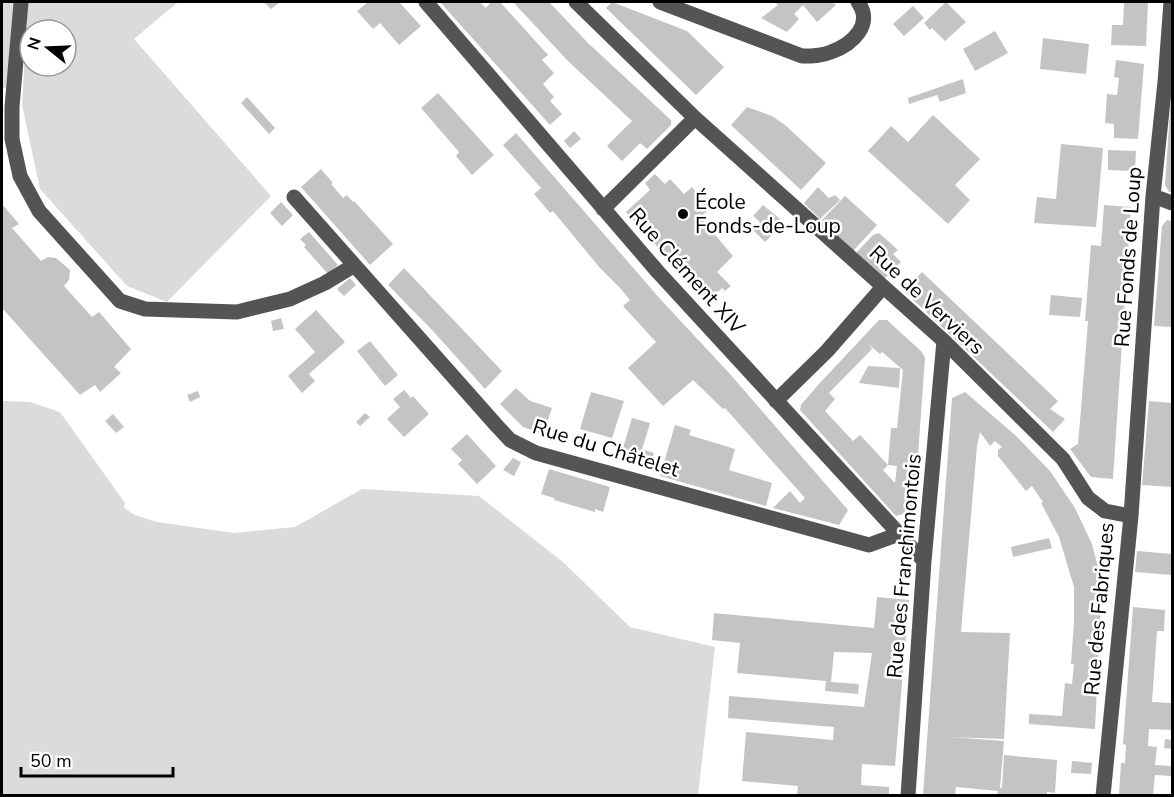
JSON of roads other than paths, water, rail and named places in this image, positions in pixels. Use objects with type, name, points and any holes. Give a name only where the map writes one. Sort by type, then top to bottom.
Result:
[{"type":"street","points":[[21,2],[12,107],[12,139],[20,176],[39,211],[120,301],[144,309],[237,312],[290,299],[325,283],[353,266]]},
{"type":"street","name":"Rue Clément XIV","points":[[426,2],[658,272],[924,561]]},
{"type":"street","name":"Rue de Verviers","points":[[576,2],[695,118],[944,341],[1063,459]]},
{"type":"street","points":[[660,2],[802,56],[817,56],[832,52],[856,37],[864,21],[864,10],[858,2]]},
{"type":"street","name":"Rue Fonds de Loup","points":[[1131,516],[1153,196],[1171,2]]},
{"type":"street","points":[[603,209],[695,118]]},
{"type":"street","points":[[1153,196],[1173,203]]},
{"type":"street","name":"Rue du Châtelet","points":[[294,197],[510,440],[536,453],[869,545],[899,534]]},
{"type":"street","points":[[776,401],[827,351],[883,288]]},
{"type":"street","name":"Rue des Franchimontois","points":[[908,795],[924,561],[944,341]]},
{"type":"street","name":"Rue des Fabriques","points":[[1063,459],[1088,498],[1105,511],[1131,516],[1103,795]]},
{"type":"place","name":"École Fonds-de-Loup","points":[[683,214]]}]
